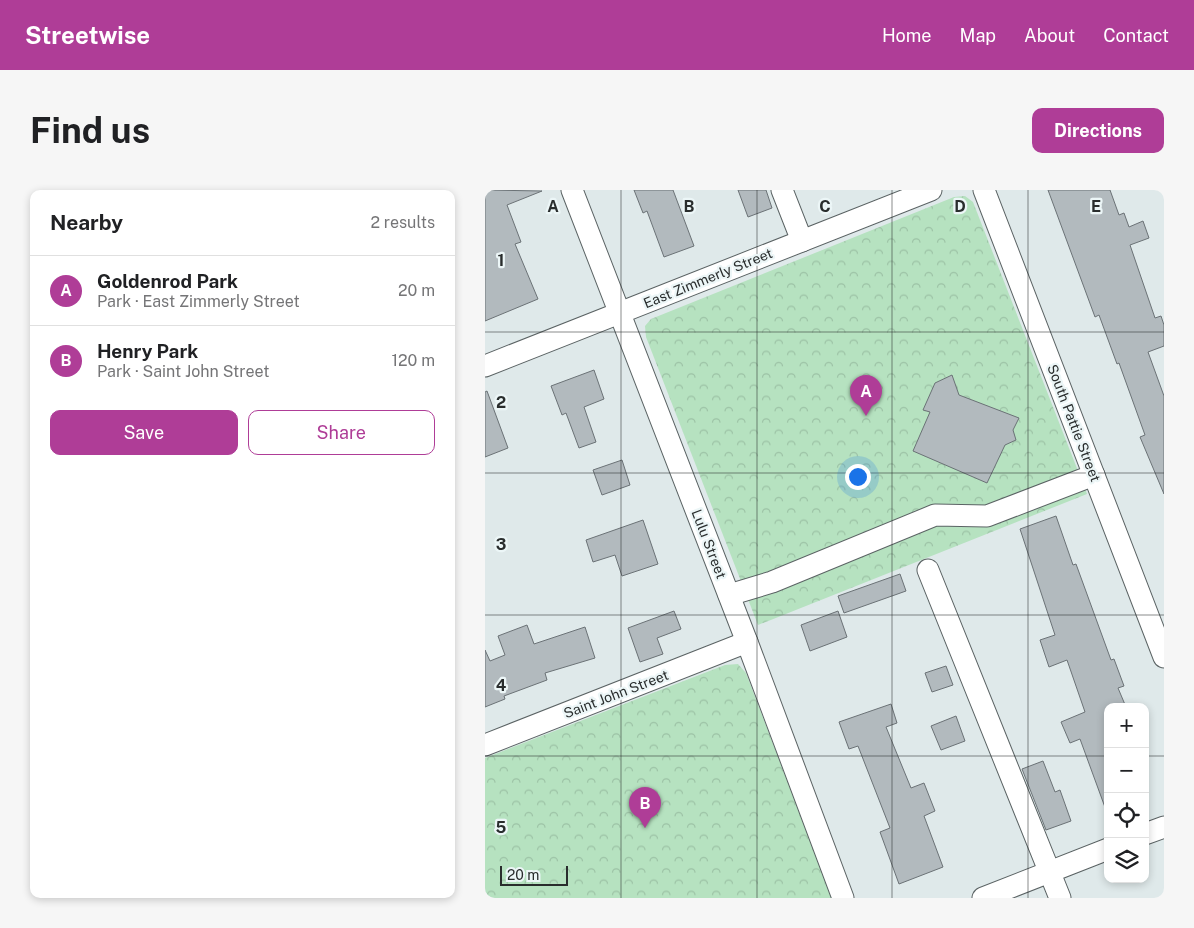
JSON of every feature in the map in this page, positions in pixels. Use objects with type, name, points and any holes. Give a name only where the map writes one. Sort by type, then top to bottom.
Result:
[{"type":"street","name":"Lulu Street","points":[[572,190],[747,642],[843,898]]},
{"type":"street","points":[[783,190],[802,241]]},
{"type":"street","name":"East Zimmerly Street","points":[[485,366],[931,190]]},
{"type":"street","name":"South Pattie Street","points":[[985,190],[1164,657]]},
{"type":"street","points":[[729,595],[772,582],[935,516],[987,516],[1094,475]]},
{"type":"street","points":[[928,570],[1060,898]]},
{"type":"street","name":"Saint John Street","points":[[485,745],[747,642]]},
{"type":"street","points":[[1149,832],[1164,826]]},
{"type":"street","points":[[983,898],[1104,851]]},
{"type":"green space","points":[[965,196],[973,202],[1087,494],[758,625],[646,337],[645,326],[651,319],[954,197]]},
{"type":"green space","points":[[738,664],[746,673],[832,898],[485,898],[485,758],[725,665]]},
{"type":"building","points":[[485,190],[542,191],[507,205],[521,242],[515,244],[538,299],[485,321]]},
{"type":"building","points":[[634,190],[673,190],[694,246],[664,257],[647,211],[643,213]]},
{"type":"building","points":[[738,190],[766,190],[772,208],[748,217]]},
{"type":"building","points":[[1048,190],[1110,190],[1119,215],[1124,213],[1129,227],[1143,221],[1149,238],[1130,245],[1155,318],[1161,316],[1164,325],[1164,346],[1148,352],[1164,396],[1164,494],[1140,437],[1145,435],[1119,363],[1117,364],[1099,315],[1095,317]]},
{"type":"building","points":[[594,370],[604,399],[584,407],[596,442],[579,448],[566,413],[562,415],[551,386]]},
{"type":"building","points":[[952,375],[959,395],[1019,418],[1013,430],[1016,440],[1005,445],[987,483],[913,451],[930,412],[923,410],[935,383]]},
{"type":"building","points":[[487,391],[508,448],[485,457],[485,392]]},
{"type":"building","points":[[622,460],[630,485],[602,495],[593,470]]},
{"type":"building","points":[[1056,516],[1073,565],[1076,564],[1111,660],[1114,659],[1124,686],[1118,688],[1124,703],[1104,703],[1104,805],[1080,739],[1070,743],[1061,722],[1085,712],[1067,660],[1049,667],[1040,640],[1055,635],[1020,529]]},
{"type":"building","points":[[643,520],[658,564],[622,576],[615,555],[593,562],[586,540]]},
{"type":"building","points":[[900,574],[906,591],[844,613],[838,596]]},
{"type":"building","points":[[674,611],[681,629],[657,638],[663,654],[640,662],[628,628]]},
{"type":"building","points":[[838,611],[847,637],[810,651],[801,625]]},
{"type":"building","points":[[527,625],[534,644],[585,627],[595,658],[545,673],[547,680],[504,696],[505,699],[485,707],[485,650],[490,661],[505,655],[498,636]]},
{"type":"building","points":[[946,666],[953,685],[932,692],[925,673]]},
{"type":"building","points":[[891,704],[897,723],[886,727],[911,788],[924,783],[935,811],[924,816],[943,867],[899,884],[880,832],[890,828],[858,746],[849,749],[839,722]]},
{"type":"building","points":[[956,716],[965,741],[941,750],[931,726]]},
{"type":"building","points":[[1043,761],[1055,792],[1060,790],[1071,821],[1046,830],[1022,769]]},
{"type":"place","name":"Goldenrod Park","points":[[866,416]]},
{"type":"place","name":"Henry Park","points":[[645,828]]}]
